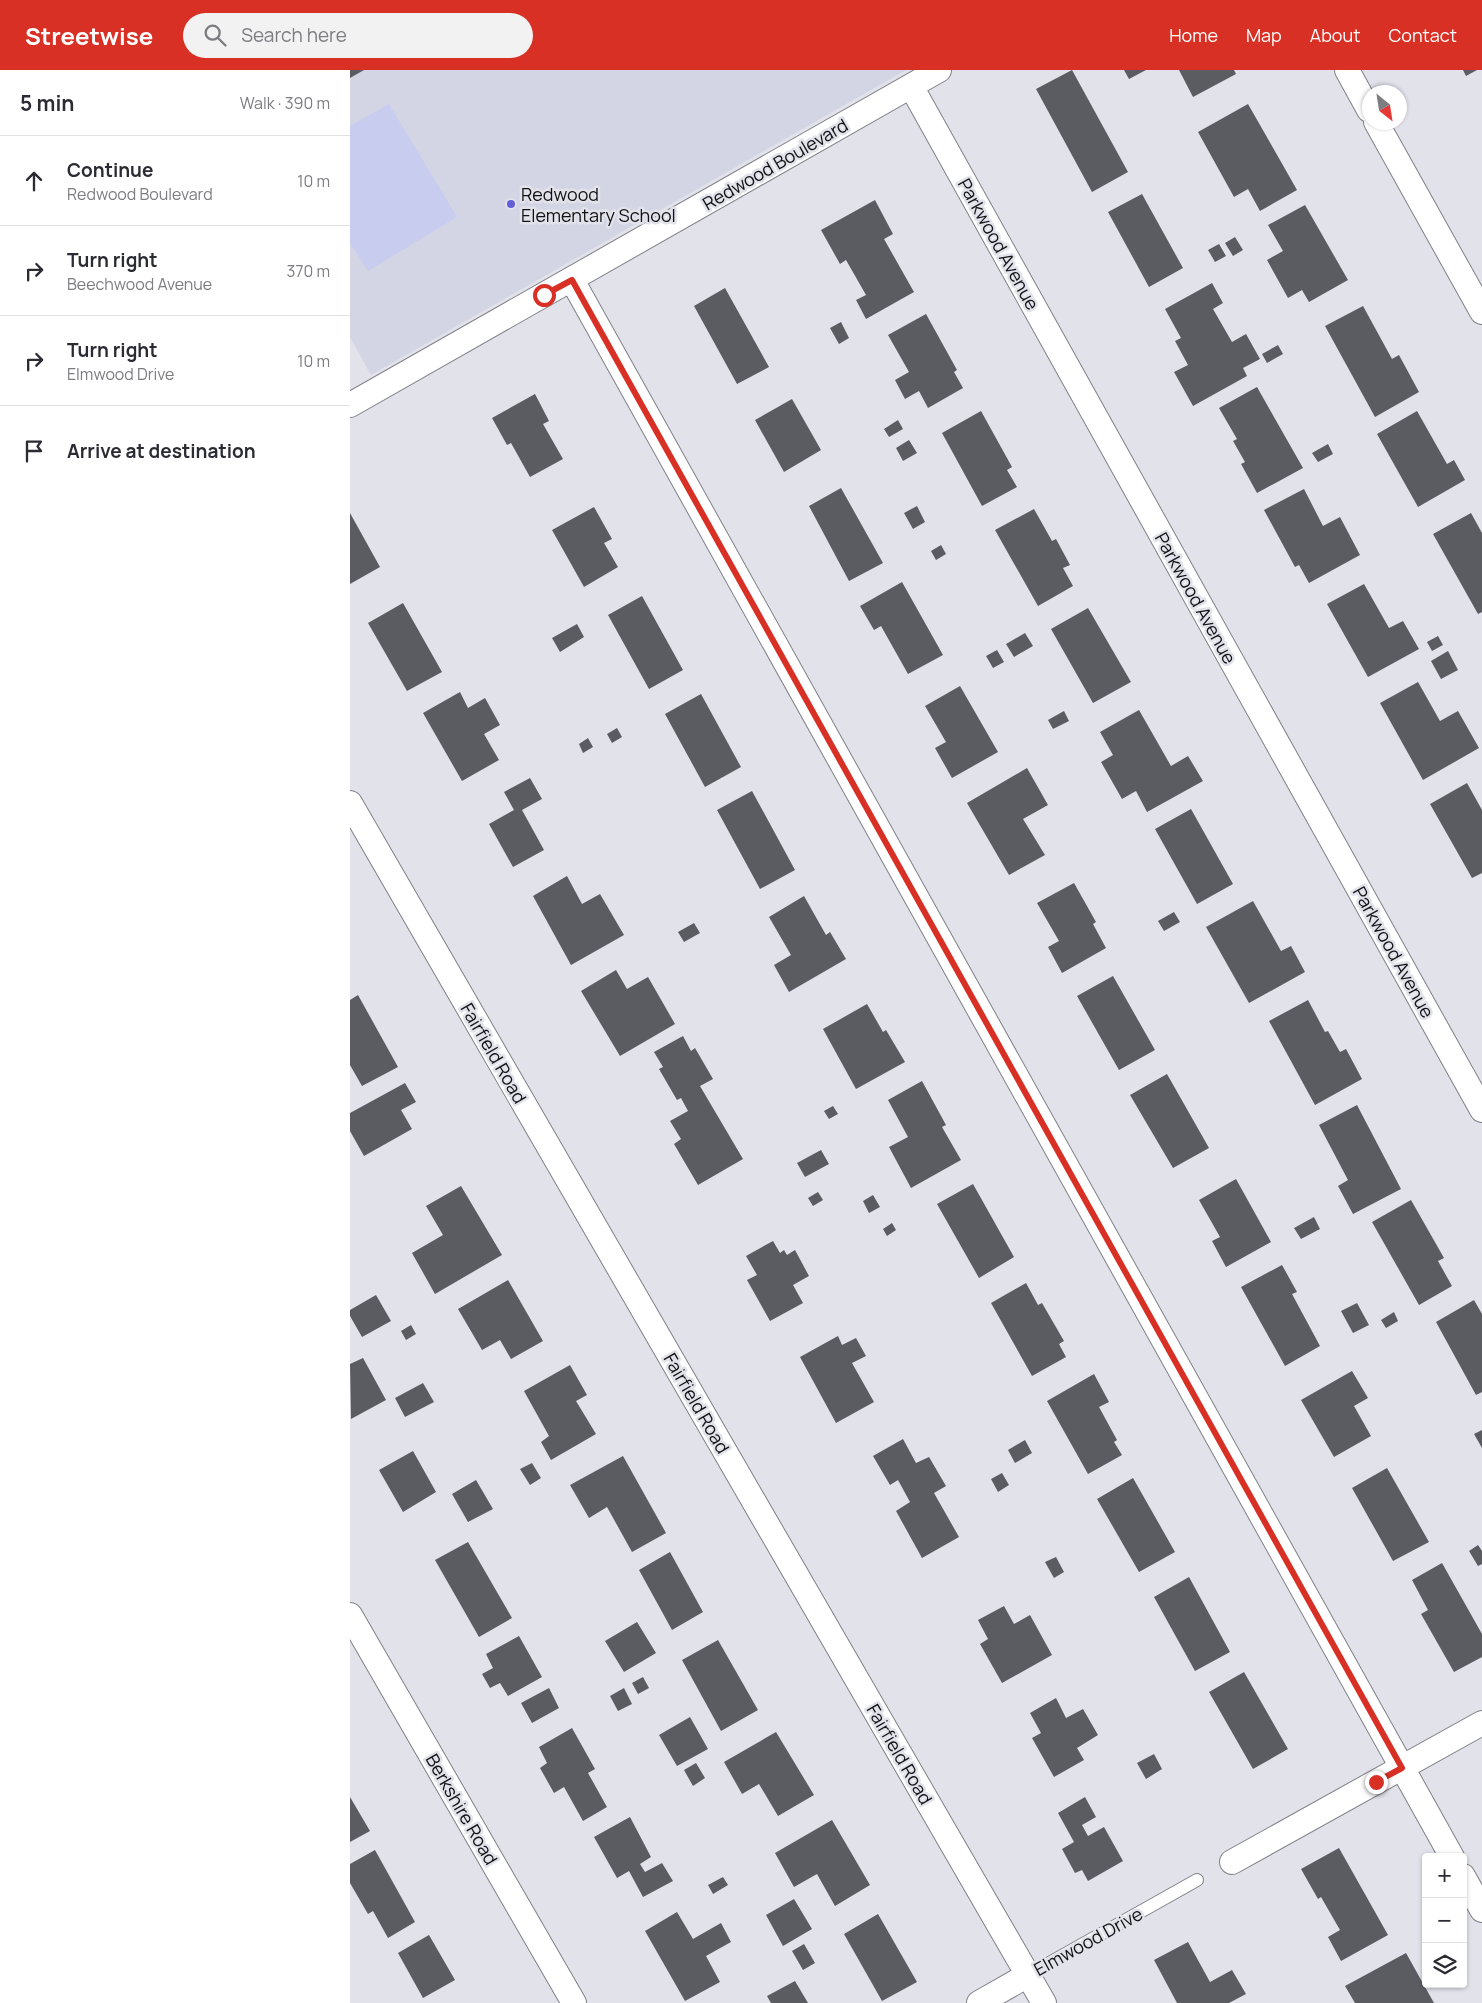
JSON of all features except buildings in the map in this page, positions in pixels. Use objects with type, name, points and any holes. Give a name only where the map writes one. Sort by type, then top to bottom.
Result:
[{"type":"street","name":"Redwood Boulevard","points":[[350,405],[939,70]]},
{"type":"street","points":[[1347,70],[1362,96]]},
{"type":"street","name":"Parkwood Avenue","points":[[911,86],[1482,1110]]},
{"type":"street","points":[[1380,130],[1482,312]]},
{"type":"street","points":[[572,280],[1450,1853]]},
{"type":"street","name":"Fairfield Road","points":[[350,804],[1044,2003]]},
{"type":"street","name":"Berkshire Road","points":[[350,1615],[574,2003]]},
{"type":"street","points":[[1232,1862],[1482,1723]]},
{"type":"street","points":[[1467,1883],[1482,1910]]},
{"type":"street","name":"Elmwood Drive","points":[[980,2003],[1028,1975]]},
{"type":"lane","name":"Elmwood Drive","points":[[1028,1975],[1197,1880]]},
{"type":"shaded area","name":"Redwood Elementary School","points":[[350,70],[906,70],[371,375],[350,337]]},
{"type":"shaded area","points":[[389,104],[457,217],[368,271],[350,243],[350,126]]},
{"type":"place","name":"Redwood Elementary School","points":[[511,204]]},
{"type":"route","points":[[544,295],[572,280],[1402,1768],[1376,1782]]}]
